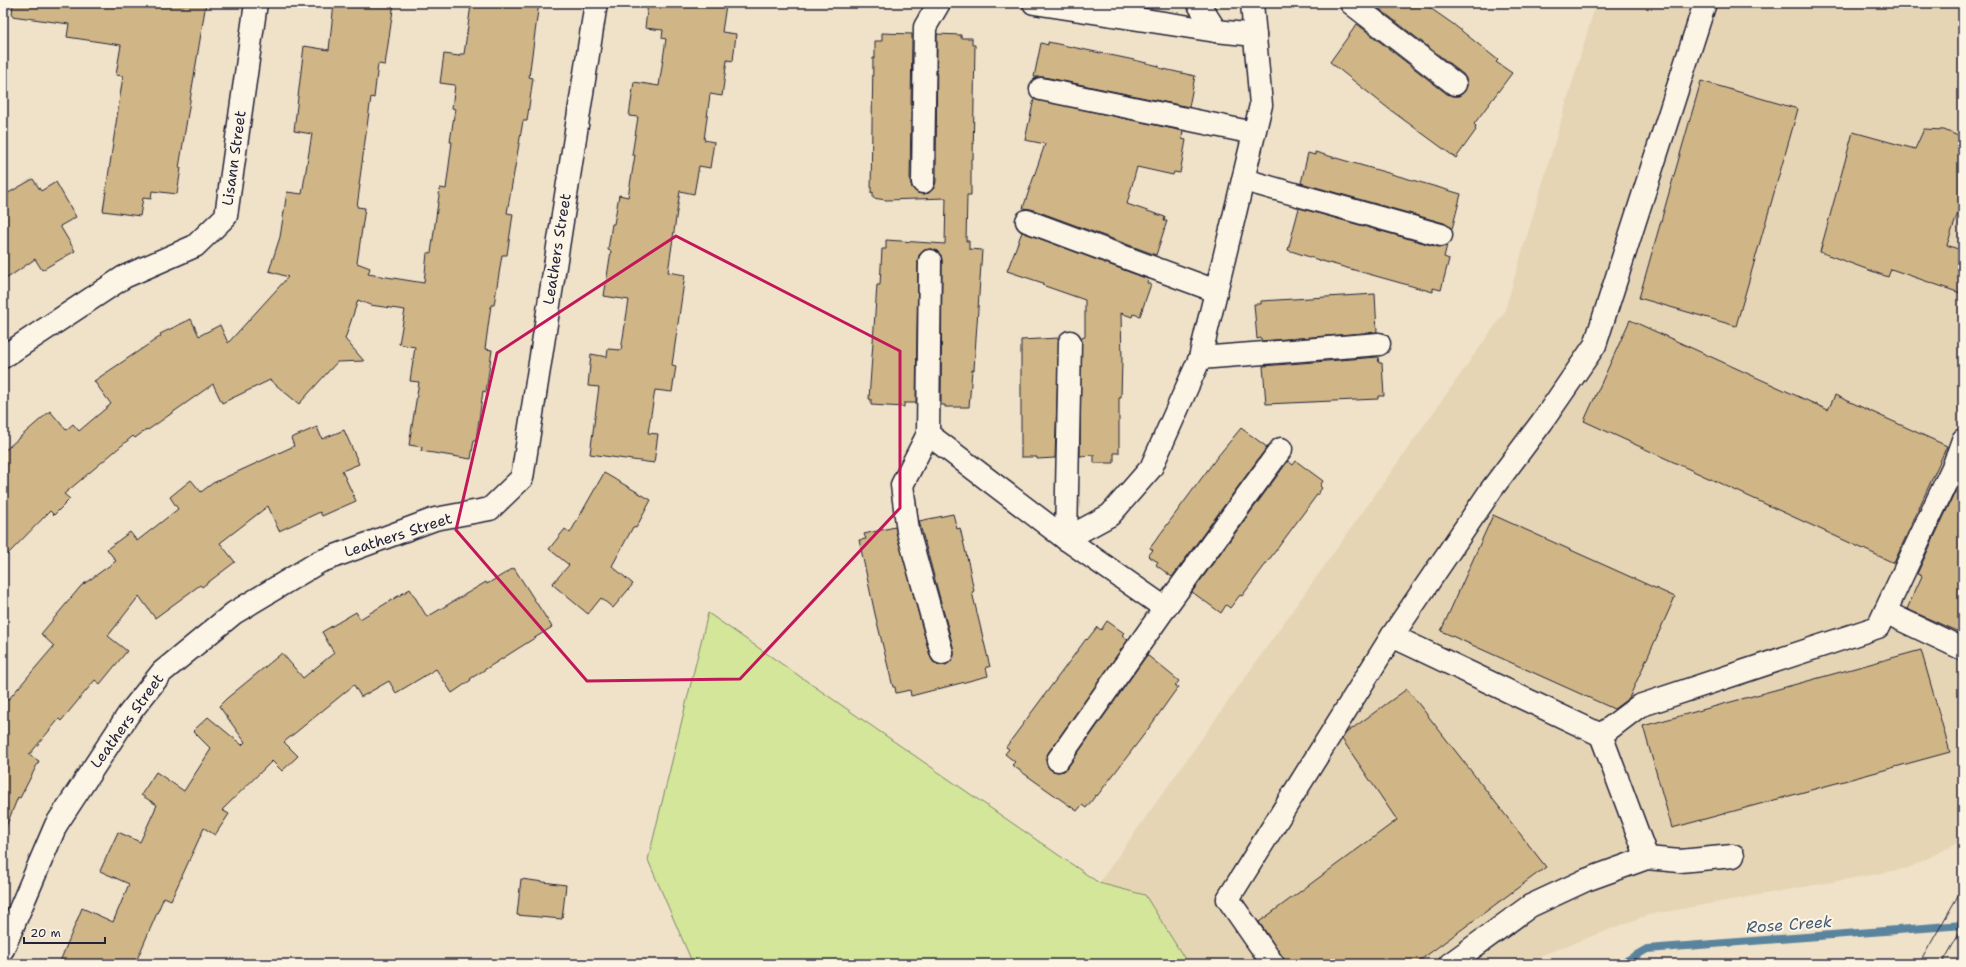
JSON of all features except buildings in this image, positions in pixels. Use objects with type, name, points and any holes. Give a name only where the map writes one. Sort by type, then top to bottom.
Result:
[{"type":"street","name":"Lisann Street","points":[[3,357],[124,277],[195,246],[226,216],[256,3]]},
{"type":"street","name":"Leathers Street","points":[[3,949],[56,825],[128,715],[162,672],[234,613],[319,562],[435,519],[490,509],[522,478],[596,3]]},
{"type":"street","points":[[923,182],[925,27],[938,3]]},
{"type":"street","points":[[1034,3],[1216,31],[1255,35]]},
{"type":"street","points":[[1198,3],[1216,31]]},
{"type":"street","points":[[1066,539],[1110,515],[1150,468],[1200,358],[1261,105],[1252,3]]},
{"type":"street","points":[[1350,3],[1454,84]]},
{"type":"street","points":[[1273,964],[1228,899],[1392,636],[1491,490],[1542,422],[1595,345],[1705,3]]},
{"type":"street","points":[[1041,89],[1254,133]]},
{"type":"street","points":[[1244,180],[1440,235]]},
{"type":"street","points":[[1027,221],[1216,291]]},
{"type":"street","points":[[930,261],[928,434],[902,485],[908,531],[942,653]]},
{"type":"street","points":[[1066,539],[1070,342]]},
{"type":"street","points":[[1200,358],[1379,344]]},
{"type":"street","points":[[928,434],[1066,539],[1165,608]]},
{"type":"street","points":[[1600,735],[1639,706],[1878,627],[1954,465],[1963,440]]},
{"type":"street","points":[[1058,760],[1165,608],[1281,449]]},
{"type":"street","points":[[1885,612],[1963,649]]},
{"type":"street","points":[[1392,636],[1600,735],[1647,858]]},
{"type":"street","points":[[1450,964],[1530,906],[1586,880],[1647,858],[1680,861],[1733,856]]},
{"type":"highlighted area","points":[[676,236],[900,351],[900,508],[740,679],[587,681],[456,530],[497,353]]},
{"type":"shaded area","points":[[1596,3],[1963,3],[1963,840],[1909,868],[1648,915],[1542,955],[1527,964],[1188,964],[1145,895],[1099,883],[1504,313]]},
{"type":"green space","points":[[708,613],[1099,883],[1145,895],[1188,964],[693,964],[648,860]]},
{"type":"waterway","name":"Rose Creek","points":[[1621,964],[1647,949],[1963,925]]},
{"type":"tram line","points":[[1919,964],[1963,887]]},
{"type":"tram line","points":[[1942,964],[1963,927]]}]
